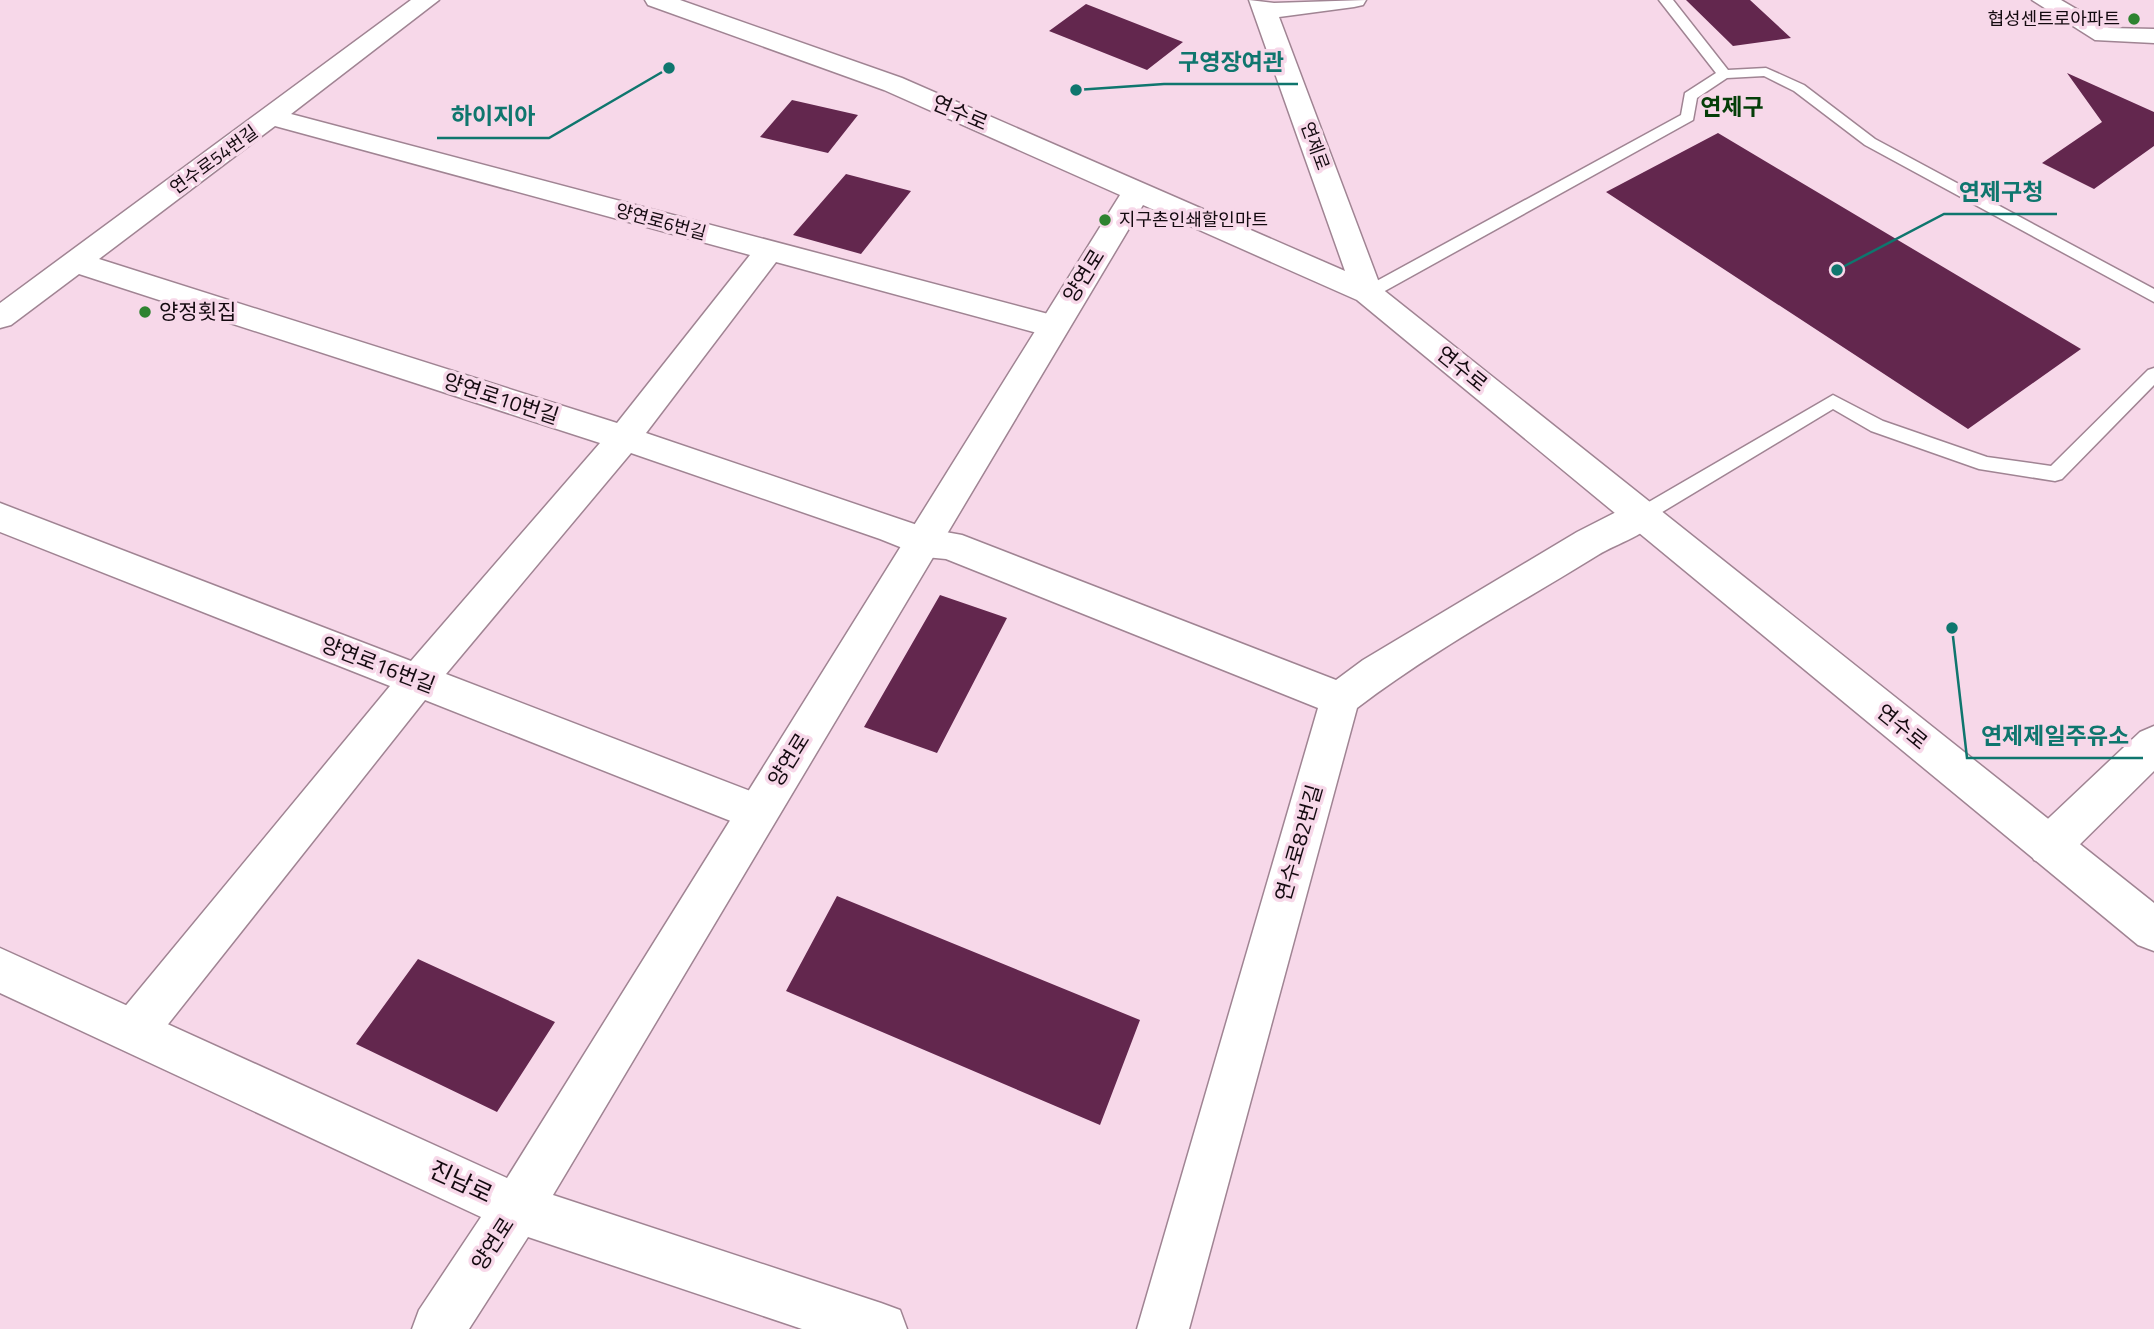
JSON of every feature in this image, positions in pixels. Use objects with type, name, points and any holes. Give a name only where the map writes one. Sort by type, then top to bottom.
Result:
[{"type":"street","name":"연수로54번길","points":[[0,318],[427,0]]},
{"type":"street","name":"연수로","points":[[657,0],[893,84],[1138,189],[1368,293],[2154,930]]},
{"type":"street","points":[[1263,6],[1354,0]]},
{"type":"street","points":[[2044,0],[2104,35],[2154,36]]},
{"type":"street","name":"연제로","points":[[1263,6],[1368,293]]},
{"type":"street","name":"양연로6번길","points":[[271,117],[1052,326]]},
{"type":"street","name":"양연로","points":[[438,1329],[517,1208],[756,812],[925,543],[1052,326],[1138,189]]},
{"type":"street","points":[[134,1031],[418,680],[624,438],[769,251]]},
{"type":"street","name":"양연로10번길","points":[[75,262],[624,438],[893,529],[925,543],[949,545],[1340,699]]},
{"type":"street","points":[[1340,699],[1388,663],[1590,542],[1642,515]]},
{"type":"street","name":"양연로16번길","points":[[0,517],[756,812]]},
{"type":"street","name":"연수로82번길","points":[[1163,1329],[1340,699]]},
{"type":"street","points":[[2049,846],[2154,744]]},
{"type":"street","name":"진남로","points":[[0,970],[517,1208],[881,1329]]},
{"type":"lane","points":[[1666,0],[1724,74]]},
{"type":"lane","points":[[1368,293],[1688,117],[1689,96],[1724,74],[1766,72],[1799,88],[1870,142],[2154,296]]},
{"type":"lane","points":[[1642,515],[1833,401],[1877,426],[1986,464],[2056,474],[2154,374]]},
{"type":"building","points":[[1686,0],[1750,0],[1791,38],[1733,46]]},
{"type":"building","points":[[1086,4],[1183,42],[1147,70],[1049,31]]},
{"type":"building","points":[[2067,73],[2154,112],[2154,146],[2094,189],[2042,163],[2102,122]]},
{"type":"building","points":[[792,100],[858,115],[828,153],[760,137]]},
{"type":"building","points":[[1718,133],[2081,349],[1968,429],[1606,192]]},
{"type":"building","points":[[846,174],[911,191],[861,254],[793,235]]},
{"type":"building","points":[[940,595],[1007,618],[937,753],[864,727]]},
{"type":"building","points":[[837,896],[1140,1020],[1100,1125],[786,991]]},
{"type":"building","points":[[418,959],[555,1022],[497,1112],[356,1044]]},
{"type":"place","name":"협성센트로아파트","points":[[2134,19]]},
{"type":"place","name":"하이지아","points":[[669,68]]},
{"type":"place","name":"구영장여관","points":[[1076,90]]},
{"type":"place","name":"지구촌인쇄할인마트","points":[[1105,220]]},
{"type":"place","name":"연제구청","points":[[1837,270]]},
{"type":"place","name":"양정횟집","points":[[145,312]]},
{"type":"place","name":"연제제일주유소","points":[[1952,628]]},
{"type":"district","name":"연제구","points":[[1732,107]]}]
